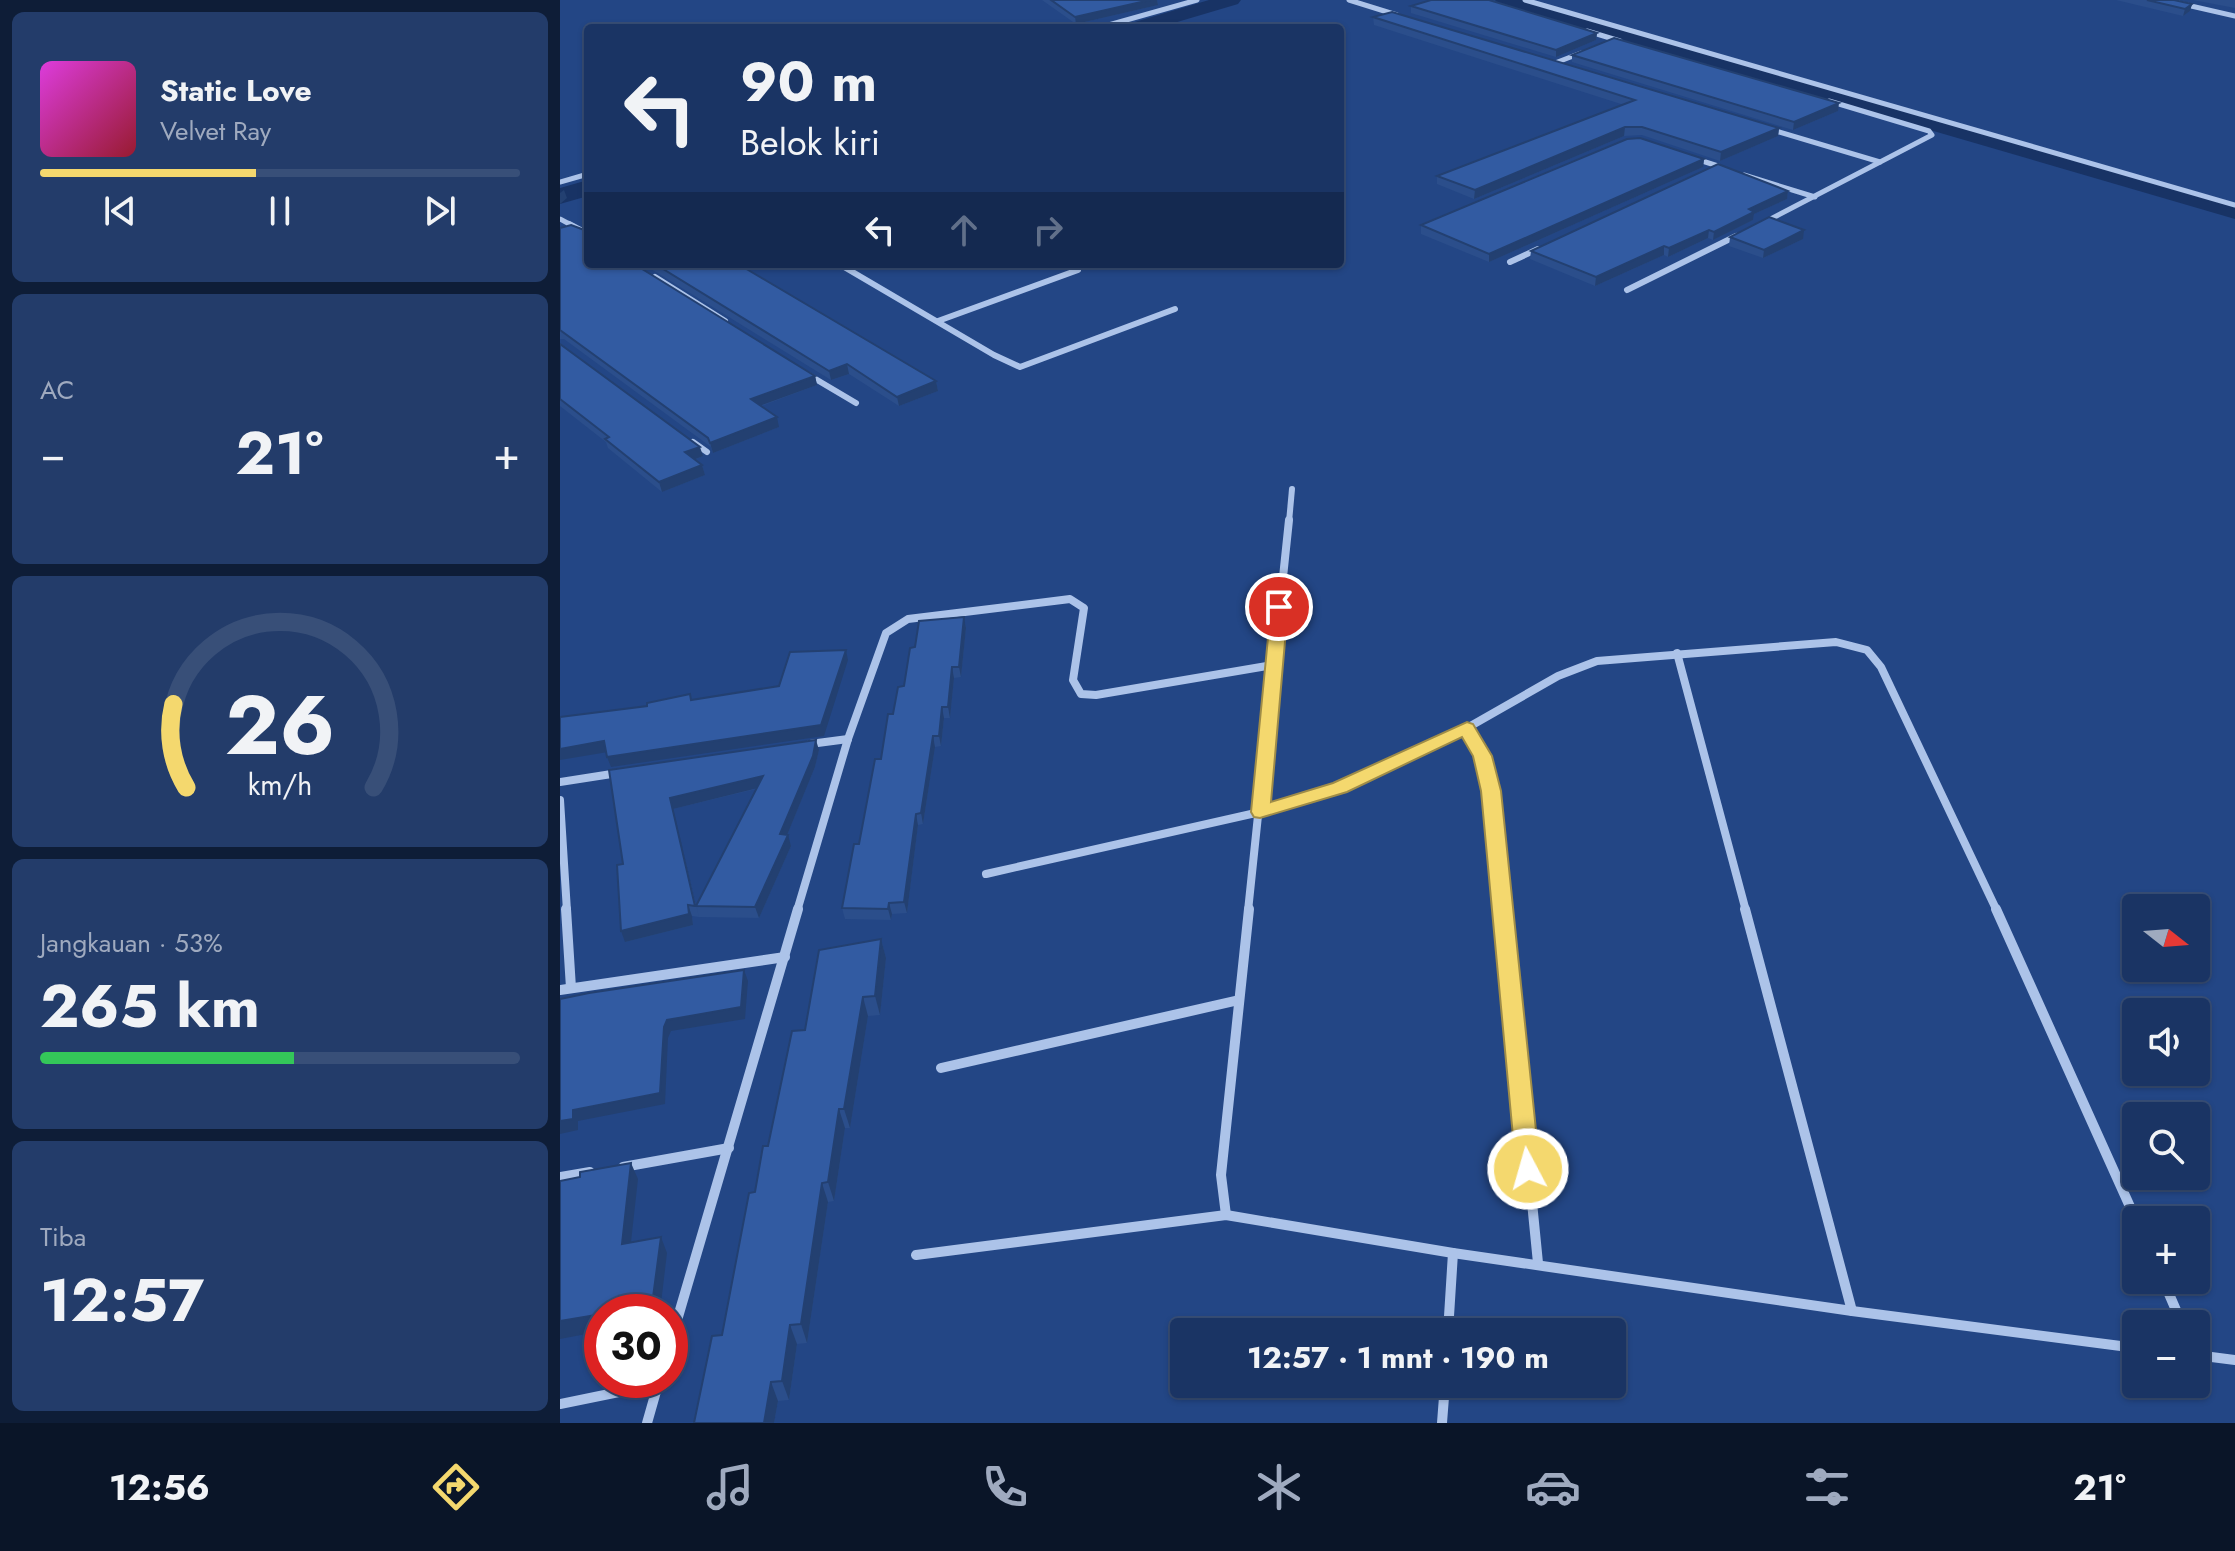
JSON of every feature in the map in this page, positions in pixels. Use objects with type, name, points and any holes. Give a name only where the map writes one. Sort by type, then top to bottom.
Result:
[{"type":"street","points":[[1112,24],[1197,0]]},
{"type":"street","points":[[1349,0],[1408,18]]},
{"type":"street","points":[[1525,0],[2235,205]]},
{"type":"street","points":[[2165,0],[2234,16]]},
{"type":"street","points":[[1580,30],[1629,43]]},
{"type":"street","points":[[1603,44],[1615,39]]},
{"type":"street","points":[[1555,63],[1591,49]]},
{"type":"street","points":[[1540,59],[1568,68]]},
{"type":"street","points":[[1761,224],[1929,138],[1932,133],[1816,97]]},
{"type":"street","points":[[1763,127],[1880,162]]},
{"type":"street","points":[[1692,158],[1815,197]]},
{"type":"street","points":[[1704,173],[1718,166]]},
{"type":"street","points":[[560,182],[584,175]]},
{"type":"street","points":[[560,219],[584,232]]},
{"type":"street","points":[[1627,290],[1748,230]]},
{"type":"street","points":[[1510,262],[1552,243]]},
{"type":"street","points":[[846,268],[1020,367],[1175,309]]},
{"type":"street","points":[[938,321],[1078,270]]},
{"type":"street","points":[[648,273],[733,326]]},
{"type":"street","points":[[795,367],[856,403]]},
{"type":"street","points":[[683,435],[707,452]]},
{"type":"street","points":[[1226,1215],[1221,1175],[1292,489]]},
{"type":"street","points":[[685,1294],[848,739],[886,633],[908,619],[1058,599],[1078,601],[1084,608],[1073,680],[1081,694],[1096,695],[1273,665]]},
{"type":"street","points":[[986,874],[1260,812],[1340,788],[1467,728],[1580,666],[1621,657],[1851,643],[1876,656],[1987,886],[2130,1206]]},
{"type":"street","points":[[1677,653],[1852,1311]]},
{"type":"street","points":[[1467,728],[1482,756],[1491,791],[1538,1263]]},
{"type":"street","points":[[803,745],[848,739]]},
{"type":"street","points":[[560,782],[636,770]]},
{"type":"street","points":[[560,800],[565,989],[785,957]]},
{"type":"street","points":[[941,1068],[1239,1000]]},
{"type":"street","points":[[560,1177],[729,1148]]},
{"type":"street","points":[[916,1255],[1226,1215],[1453,1253],[1852,1311],[2122,1346]]},
{"type":"street","points":[[1449,1318],[1453,1253]]},
{"type":"street","points":[[2210,1357],[2235,1360]]},
{"type":"street","points":[[560,1404],[587,1398]]},
{"type":"street","points":[[647,1423],[654,1398]]},
{"type":"street","points":[[1442,1423],[1444,1398]]},
{"type":"building","points":[[1051,0],[1150,0],[1075,17]]},
{"type":"building","points":[[1431,0],[1489,0],[1597,33],[1556,50],[1411,6]]},
{"type":"building","points":[[2147,0],[2174,0],[2192,4],[2185,9]]},
{"type":"building","points":[[1392,12],[1779,128],[1721,152],[1642,127],[1625,127],[1475,190],[1437,176],[1635,100],[1373,17]]},
{"type":"building","points":[[1614,38],[1839,103],[1794,122],[1572,55]]},
{"type":"building","points":[[1640,138],[1704,159],[1489,254],[1421,225],[1627,139]]},
{"type":"building","points":[[1718,164],[1788,191],[1749,209],[1754,212],[1714,232],[1709,230],[1669,248],[1664,246],[1596,277],[1531,251]]},
{"type":"building","points":[[1769,217],[1804,230],[1764,250],[1730,237]]},
{"type":"building","points":[[571,225],[584,230],[584,268],[640,268],[815,376],[751,399],[777,417],[710,443],[708,438],[560,330],[560,228]]},
{"type":"building","points":[[662,268],[745,268],[936,381],[897,397],[847,364],[829,371]]},
{"type":"building","points":[[560,344],[700,447],[685,452],[702,465],[659,482],[605,439],[609,437],[560,399]]},
{"type":"building","points":[[964,617],[959,667],[952,667],[948,707],[942,707],[939,736],[933,736],[921,813],[916,814],[904,902],[889,903],[888,909],[842,908],[854,844],[859,844],[875,759],[881,759],[888,714],[893,714],[898,687],[904,686],[910,648],[915,647],[919,621]]},
{"type":"building","points":[[846,650],[821,725],[607,757],[604,741],[560,749],[560,717],[647,706],[647,703],[690,694],[691,700],[779,686],[790,652]]},
{"type":"building","points":[[816,740],[813,756],[780,834],[788,835],[755,907],[696,906],[763,776],[670,798],[695,906],[688,905],[689,914],[621,931],[617,865],[623,864],[609,770]]},
{"type":"building","points":[[881,939],[875,996],[863,997],[844,1109],[839,1109],[828,1182],[822,1183],[801,1324],[790,1325],[782,1381],[771,1382],[764,1423],[694,1423],[712,1336],[722,1335],[749,1193],[755,1192],[763,1146],[768,1146],[792,1031],[805,1030],[819,950]]},
{"type":"building","points":[[744,970],[741,1007],[667,1020],[660,1093],[573,1110],[573,1119],[560,1121],[560,999]]},
{"type":"building","points":[[631,1163],[622,1244],[661,1237],[653,1294],[584,1294],[584,1317],[560,1321],[560,1181],[580,1177],[580,1172]]},
{"type":"waterway","points":[[1149,24],[1231,0]]},
{"type":"waterway","points":[[1505,0],[2235,211]]},
{"type":"waterway","points":[[560,196],[584,189]]},
{"type":"route","points":[[1279,607],[1260,812],[1340,788],[1467,728],[1482,756],[1491,791],[1528,1169]]}]
